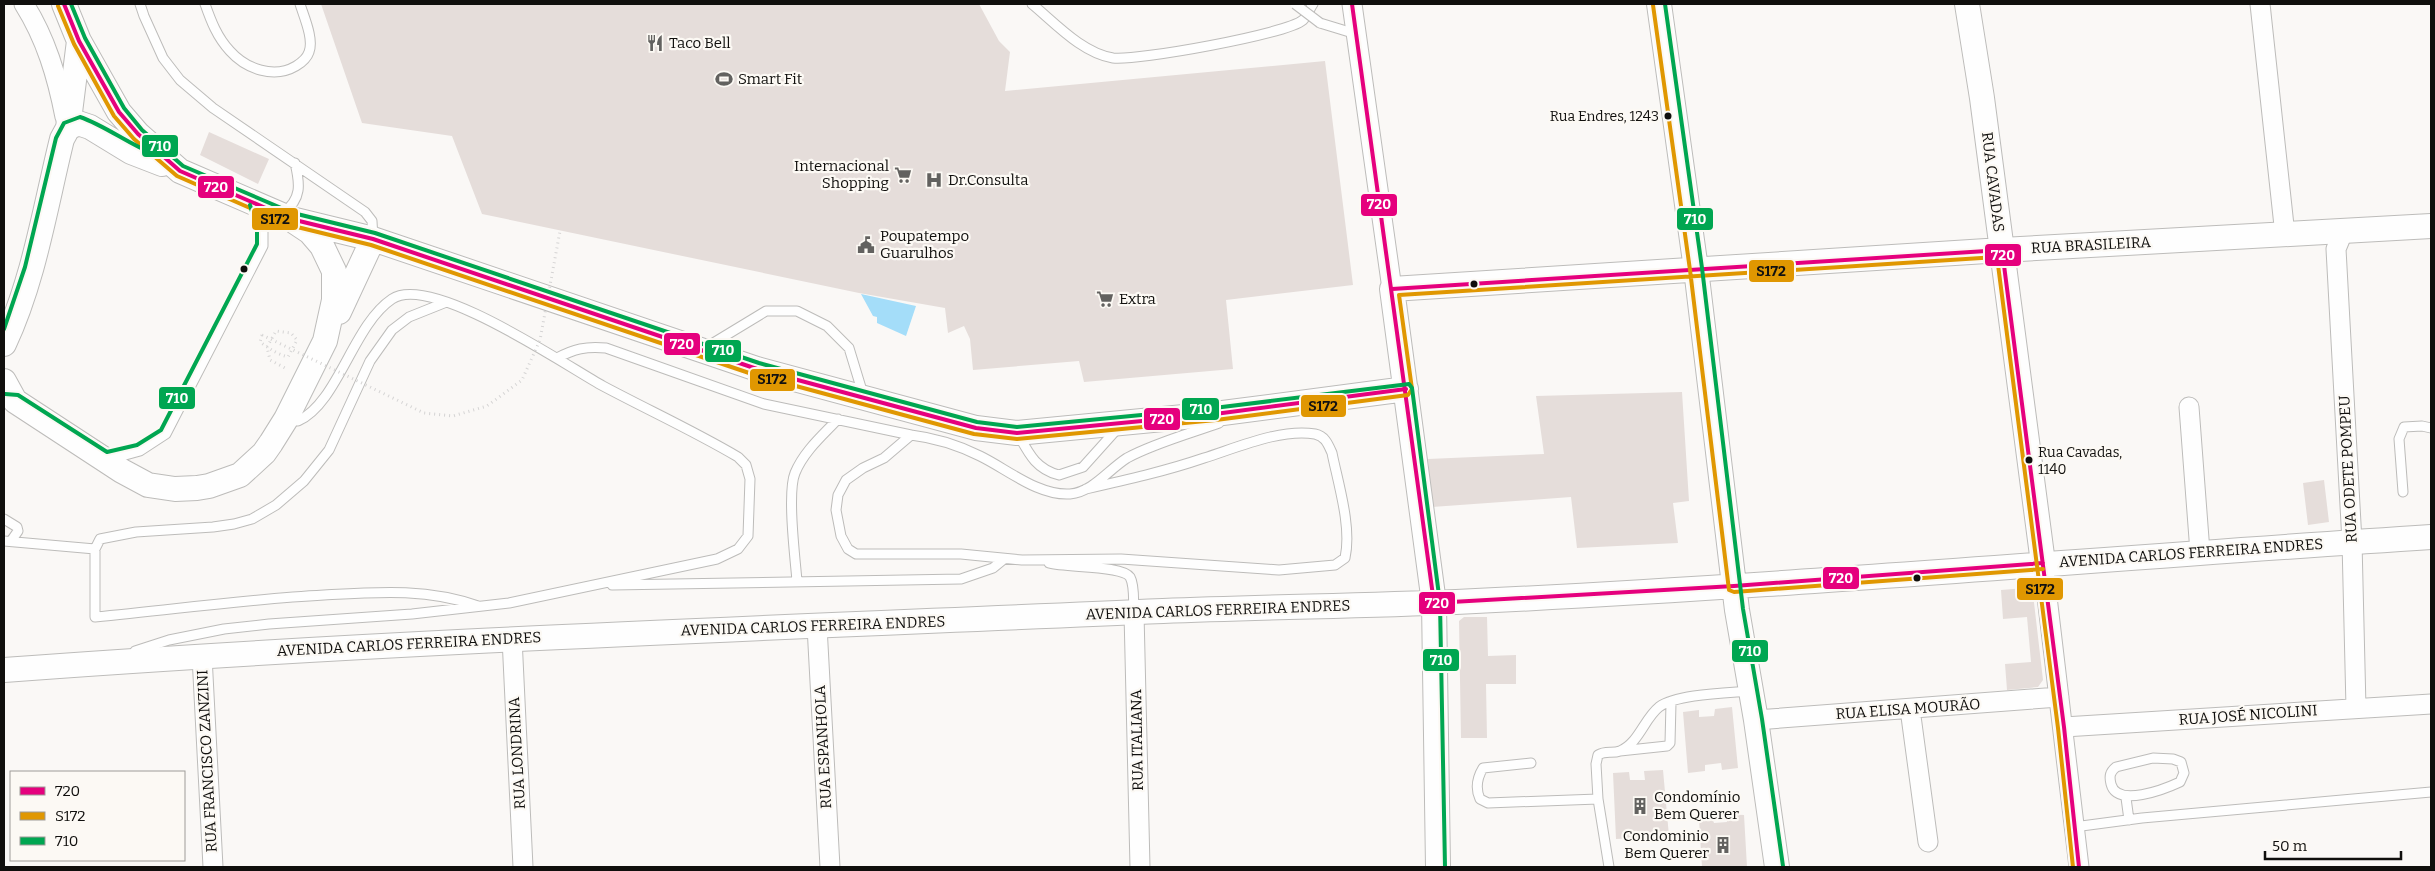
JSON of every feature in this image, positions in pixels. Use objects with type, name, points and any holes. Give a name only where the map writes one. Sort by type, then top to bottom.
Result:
[{"type":"street","points":[[24,4],[43,38],[54,66],[68,128]]},
{"type":"street","points":[[64,4],[79,41],[119,112],[138,134],[180,171]]},
{"type":"street","points":[[1352,4],[1434,603],[1438,866]]},
{"type":"street","points":[[1658,4],[1696,269],[1734,586],[1777,867]]},
{"type":"street","name":"RUA CAVADAS","points":[[1967,4],[2002,250],[2043,563],[2064,727],[2079,867]]},
{"type":"street","points":[[2260,4],[2286,236]]},
{"type":"street","points":[[7,330],[37,249],[62,140],[68,128],[79,41]]},
{"type":"street","points":[[68,128],[78,123],[86,125],[131,152],[256,203],[286,217],[310,232],[322,246],[334,272],[334,300],[326,341]]},
{"type":"street","points":[[286,217],[373,239],[756,369],[976,428],[1017,433],[1121,424],[1215,414],[1406,389]]},
{"type":"street","name":"RUA BRASILEIRA","points":[[1392,289],[2002,250],[2286,236],[2431,226]]},
{"type":"street","name":"RUA ODETE POMPEU","points":[[2342,232],[2336,249],[2352,542],[2356,708]]},
{"type":"street","points":[[7,394],[122,471],[148,484],[175,489],[209,486],[240,475],[264,453],[286,419],[326,341],[373,239]]},
{"type":"street","points":[[2189,407],[2200,552]]},
{"type":"street","name":"AVENIDA CARLOS FERREIRA ENDRES","points":[[4,670],[202,656],[512,638],[1134,612],[1434,603],[1734,586],[2431,537]]},
{"type":"street","name":"RUA ITALIANA","points":[[1134,612],[1140,867]]},
{"type":"street","name":"RUA ESPANHOLA","points":[[816,626],[830,867]]},
{"type":"street","name":"RUA LONDRINA","points":[[512,638],[523,867]]},
{"type":"street","name":"RUA FRANCISCO ZANZINI","points":[[202,656],[213,867]]},
{"type":"street","name":"RUA ELISA MOURÃO","points":[[1756,720],[2059,697]]},
{"type":"street","name":"RUA JOSÉ NICOLINI","points":[[2064,727],[2431,704]]},
{"type":"street","points":[[1910,709],[1928,842]]},
{"type":"lane","points":[[140,4],[163,58],[180,80],[213,108],[365,212],[372,221],[373,239]]},
{"type":"lane","points":[[205,4],[212,24],[231,52],[247,65],[265,71],[279,72],[290,70],[301,63],[309,53],[311,42],[300,4]]},
{"type":"lane","points":[[1032,4],[1078,42],[1098,53],[1113,58],[1138,58],[1213,45],[1288,26],[1303,20],[1313,4]]},
{"type":"lane","points":[[1295,4],[1320,23],[1356,34]]},
{"type":"lane","points":[[286,217],[299,194],[300,182],[295,163]]},
{"type":"lane","points":[[106,459],[140,451],[166,434],[263,246],[263,228],[256,203]]},
{"type":"lane","points":[[102,663],[169,640],[224,629],[481,607],[700,564],[730,555],[738,549],[748,536],[750,478],[746,465],[738,457],[604,386],[477,313],[415,294],[394,298],[385,304],[352,351],[318,407],[298,421],[286,419]]},
{"type":"lane","points":[[444,303],[409,317],[392,330],[370,361],[329,450],[304,481],[276,505],[252,518],[234,524],[104,536],[98,541],[95,549],[96,617],[272,598],[400,591],[459,599],[481,607]]},
{"type":"lane","points":[[701,350],[766,311],[797,311],[827,326],[849,348],[864,399]]},
{"type":"lane","points":[[557,358],[572,350],[588,346],[606,348],[764,404],[947,442],[978,455],[1024,481],[1052,493],[1071,494],[1204,458],[1240,446],[1286,435],[1298,433],[1317,434],[1324,438],[1332,453],[1341,495],[1347,548],[1345,558],[1335,565],[1279,570],[1121,559],[1040,560],[940,554],[856,554],[848,549],[841,536],[836,510],[838,495],[846,480],[863,468],[884,458],[911,435]]},
{"type":"lane","points":[[1086,489],[1126,459],[1261,407]]},
{"type":"lane","points":[[796,580],[792,491],[794,474],[812,446],[838,419]]},
{"type":"lane","points":[[1017,433],[1032,460],[1039,467],[1059,475],[1083,467],[1121,424]]},
{"type":"lane","points":[[2403,492],[2399,439],[2404,427],[2422,426],[2431,428]]},
{"type":"lane","points":[[4,519],[18,527],[18,531],[8,541]]},
{"type":"lane","points":[[8,541],[95,549]]},
{"type":"lane","points":[[590,585],[796,580],[961,579],[993,568],[1004,558]]},
{"type":"lane","points":[[1040,560],[1068,567],[1118,570],[1126,573],[1132,585],[1134,612]]},
{"type":"lane","points":[[1620,751],[1634,740],[1659,707],[1689,696],[1751,691]]},
{"type":"lane","points":[[1609,867],[1598,799],[1596,764],[1598,755],[1604,751],[1620,751],[1667,746],[1670,744],[1671,703]]},
{"type":"lane","points":[[2153,758],[2173,759],[2181,762],[2184,773],[2180,782],[2170,787],[2126,798],[2116,794],[2112,787],[2110,776],[2116,767],[2153,758]]},
{"type":"lane","points":[[1531,763],[1484,768],[1477,778],[1477,793],[1480,799],[1488,803],[1598,799]]},
{"type":"lane","points":[[2074,827],[2128,820],[2431,792]]},
{"type":"lane","points":[[2126,798],[2128,820]]},
{"type":"path","points":[[270,360],[267,347],[271,340],[276,331],[291,333],[297,340],[292,350],[288,357],[276,353],[267,347],[260,342],[262,335],[271,340],[292,350],[424,413],[453,416],[487,406],[522,380],[540,340],[560,231]]},
{"type":"water","points":[[861,294],[916,306],[906,336],[877,323],[877,317],[873,316]]},
{"type":"building","name":"Internacional Shopping","points":[[321,4],[979,4],[999,41],[1010,52],[1005,91],[1325,61],[1353,285],[1226,300],[1233,369],[1084,382],[1079,361],[973,370],[970,339],[964,326],[948,333],[945,308],[859,293],[482,214],[452,136],[362,123]]},
{"type":"building","points":[[209,132],[269,159],[258,184],[200,155]]},
{"type":"building","points":[[1682,392],[1689,501],[1673,503],[1678,543],[1577,548],[1571,497],[1432,507],[1428,459],[1544,454],[1536,396]]},
{"type":"building","points":[[2324,480],[2329,522],[2308,525],[2303,483]]},
{"type":"building","points":[[2025,588],[2033,594],[2043,680],[2038,687],[2007,690],[2005,664],[2031,662],[2027,617],[2003,619],[2001,590]]},
{"type":"building","points":[[1464,617],[1487,617],[1488,656],[1516,655],[1516,684],[1486,684],[1487,738],[1461,738],[1459,621]]},
{"type":"building","name":"Condomínio Bem Querer","points":[[1732,707],[1738,768],[1722,770],[1721,763],[1705,765],[1705,771],[1688,773],[1683,712],[1699,710],[1699,717],[1714,716],[1715,709]]},
{"type":"building","name":"Condomínio Bem Querer","points":[[1663,770],[1669,836],[1647,837],[1646,832],[1635,833],[1636,838],[1616,839],[1613,773],[1629,772],[1630,780],[1645,780],[1644,771]]},
{"type":"building","name":"Condominio Bem Querer","points":[[1726,814],[1744,815],[1747,867],[1702,867],[1699,819],[1712,817],[1714,823],[1727,822]]},
{"type":"transit line","name":"720","points":[[64,4],[79,41],[119,112],[138,134],[180,171],[291,219],[373,239],[757,369],[976,428],[1017,433],[1215,414],[1406,389]]},
{"type":"transit line","name":"710","points":[[71,4],[85,38],[124,108],[142,130],[183,166],[293,213],[375,233],[759,363],[977,422],[1017,427],[1214,408],[1409,384],[1412,388],[1440,603],[1445,867]]},
{"type":"transit line","name":"720","points":[[1352,4],[1434,603],[1734,586],[2043,563]]},
{"type":"transit line","name":"710","points":[[1665,4],[1702,268],[1743,609],[1762,719],[1783,866]]},
{"type":"transit line","name":"S172","points":[[1653,5],[1690,270],[1729,590],[1734,592],[2043,569]]},
{"type":"transit line","name":"S172","points":[[58,6],[74,44],[114,116],[134,139],[177,176],[289,225],[371,245],[755,375],[974,434],[1017,439],[1216,420],[1408,395],[1412,389],[1399,295],[1997,257],[2058,728],[2073,867]]},
{"type":"transit line","name":"710","points":[[4,329],[25,267],[56,138],[64,123],[80,117],[154,154]]},
{"type":"transit line","name":"710","points":[[5,394],[18,395],[107,452],[137,445],[161,430],[257,244],[257,229],[250,205]]},
{"type":"transit line","name":"720","points":[[1392,289],[2002,250],[2064,727],[2079,867]]},
{"type":"place","name":"Taco Bell","points":[[655,43]]},
{"type":"place","name":"Smart Fit","points":[[724,79]]},
{"type":"place","name":"Rua Endres, 1243","points":[[1668,116]]},
{"type":"place","name":"Internacional Shopping","points":[[903,175]]},
{"type":"place","name":"Dr.Consulta","points":[[934,180]]},
{"type":"place","name":"Poupatempo Guarulhos","points":[[866,245]]},
{"type":"place","name":"Extra","points":[[1105,299]]},
{"type":"place","name":"Rua Cavadas, 1140","points":[[2029,460]]},
{"type":"place","name":"Condomínio Bem Querer","points":[[1640,806]]},
{"type":"place","name":"Condominio Bem Querer","points":[[1723,845]]}]
